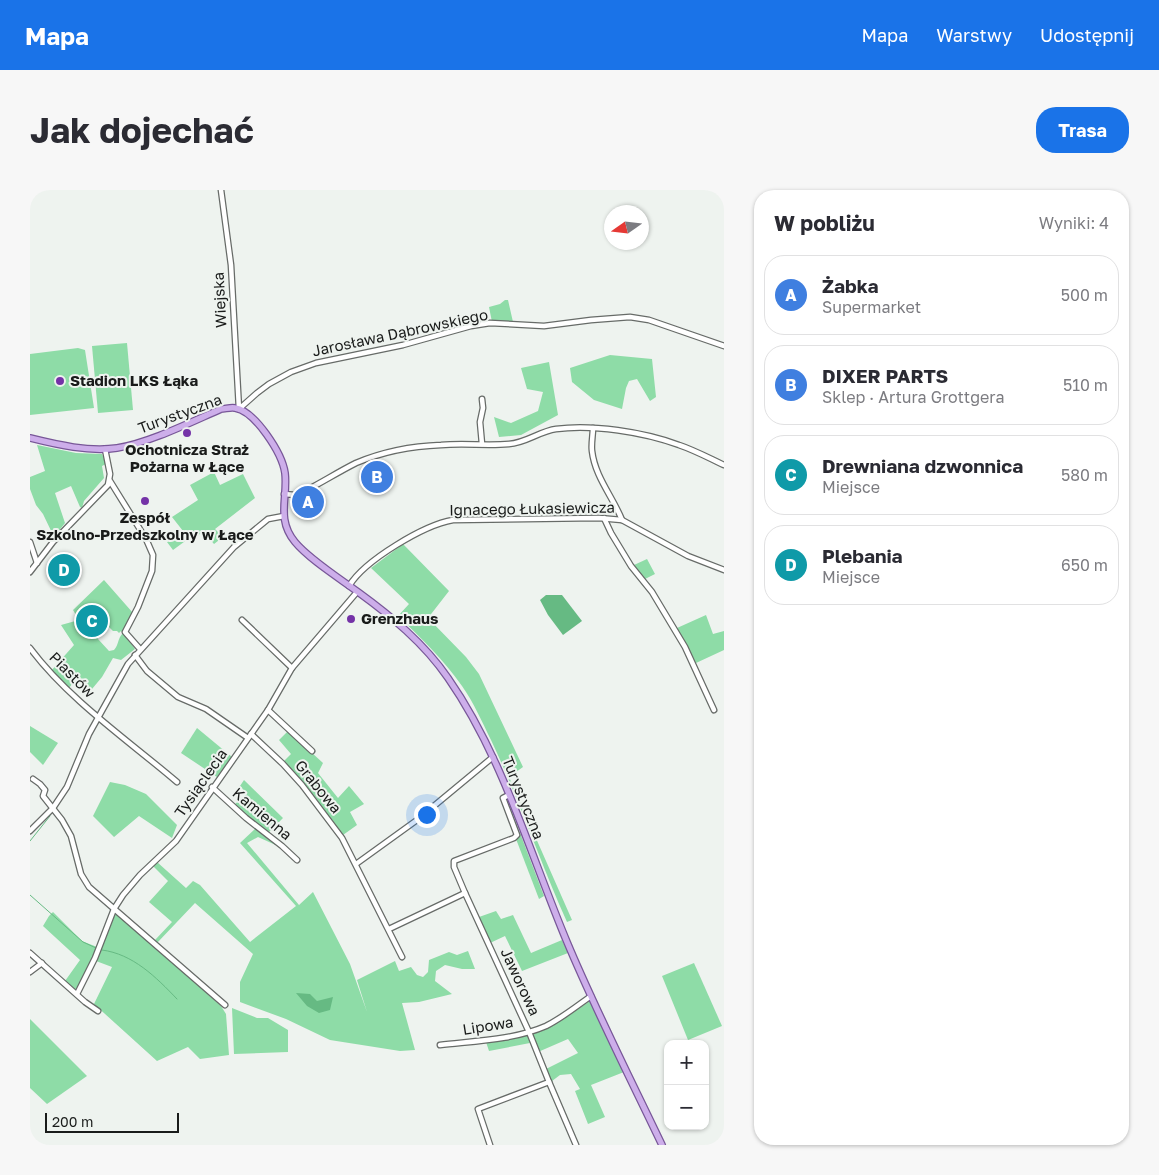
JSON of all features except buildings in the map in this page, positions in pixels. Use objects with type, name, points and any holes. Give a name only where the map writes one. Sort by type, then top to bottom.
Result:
[{"type":"main road","name":"Turystyczna","points":[[30,438],[74,447],[105,449],[124,447],[141,442],[221,409],[233,407],[252,418],[267,435],[277,452],[285,473],[284,516],[289,532],[295,542],[404,628],[432,658],[465,704],[493,757],[591,996],[662,1145]]},
{"type":"street","name":"Wiejska","points":[[222,190],[231,265],[239,409]]},
{"type":"street","name":"Jarosława Dąbrowskiego","points":[[239,409],[269,384],[291,372],[316,363],[403,345],[471,326],[490,324],[544,326],[630,317],[649,320],[724,346]]},
{"type":"street","points":[[482,399],[484,408],[480,422],[482,444]]},
{"type":"street","points":[[284,494],[294,495],[303,492],[345,469],[376,456],[415,447],[510,444],[553,429],[576,427],[626,432],[678,444],[724,465]]},
{"type":"street","points":[[593,428],[592,451],[597,471],[622,520]]},
{"type":"street","points":[[105,449],[110,481],[146,539],[153,555],[152,571],[138,608],[125,632],[140,649]]},
{"type":"street","points":[[30,572],[53,542],[110,481]]},
{"type":"street","points":[[31,828],[53,808],[67,787],[89,734],[128,664],[140,649],[234,547],[268,519],[284,516]]},
{"type":"street","points":[[604,518],[626,558],[652,592],[687,650],[714,710]]},
{"type":"street","name":"Ignacego Łukasiewicza","points":[[349,586],[375,559],[402,542],[441,522],[490,519],[604,518],[622,520],[688,556],[724,570]]},
{"type":"street","points":[[30,542],[38,563]]},
{"type":"street","name":"Tysiąclecia","points":[[77,994],[95,958],[114,909],[123,895],[140,874],[176,841],[212,787],[268,710],[292,668],[357,592]]},
{"type":"street","points":[[242,620],[292,668]]},
{"type":"street","name":"Piastów","points":[[30,648],[40,661],[98,718],[177,782]]},
{"type":"street","name":"Grabowa","points":[[135,656],[147,671],[178,698],[206,709],[249,736],[282,764],[302,785],[342,838],[402,957]]},
{"type":"street","points":[[268,710],[312,751]]},
{"type":"street","points":[[356,864],[417,820],[493,757]]},
{"type":"street","points":[[33,779],[45,790],[43,796],[71,836],[81,874],[90,887],[225,1005]]},
{"type":"street","name":"Kamienna","points":[[212,787],[296,860]]},
{"type":"street","name":"Jaworowa","points":[[509,795],[503,798],[517,835],[514,838],[454,861],[454,867],[529,1032],[576,1145]]},
{"type":"street","points":[[389,928],[465,893]]},
{"type":"street","points":[[30,952],[84,1002],[98,1010]]},
{"type":"street","points":[[30,972],[42,963]]},
{"type":"street","name":"Lipowa","points":[[440,1045],[529,1032],[547,1025],[591,996]]},
{"type":"street","points":[[490,1145],[478,1109],[549,1082]]},
{"type":"shaded area","points":[[508,300],[513,322],[492,322],[489,307],[500,304]]},
{"type":"shaded area","points":[[127,343],[133,410],[98,413],[92,346]]},
{"type":"shaded area","name":"Stadion LKS Łąka","points":[[78,348],[85,350],[94,408],[30,415],[30,354]]},
{"type":"shaded area","points":[[610,355],[652,359],[656,397],[650,401],[637,379],[629,381],[622,409],[594,400],[572,382],[570,368]]},
{"type":"shaded area","points":[[549,362],[558,415],[521,435],[499,437],[494,417],[511,423],[538,411],[543,392],[527,389],[521,368]]},
{"type":"shaded area","points":[[37,445],[76,453],[102,454],[106,464],[102,466],[104,478],[84,501],[82,508],[71,486],[55,493],[65,523],[54,537],[43,514],[36,505],[30,489],[30,477],[45,471]]},
{"type":"shaded area","points":[[214,472],[220,485],[243,474],[255,498],[215,529],[223,537],[214,544],[203,531],[191,542],[188,539],[173,550],[167,542],[183,531],[172,517],[198,500],[190,485]]},
{"type":"shaded area","points":[[403,544],[449,591],[428,618],[466,657],[479,674],[523,767],[509,777],[572,920],[567,922],[501,762],[470,699],[440,658],[398,616],[409,604],[371,568]]},
{"type":"shaded area","points":[[647,559],[655,574],[645,579],[634,565]]},
{"type":"shaded area","points":[[104,580],[133,613],[123,632],[135,649],[121,660],[113,658],[102,677],[92,689],[76,679],[69,688],[51,671],[74,645],[61,625],[79,620],[73,610]],"holes":[[[103,621],[113,631],[119,633],[121,631],[123,633],[116,648],[109,651],[93,630]]]},
{"type":"shaded area","points":[[546,595],[562,595],[582,621],[563,635],[548,615],[540,600]]},
{"type":"shaded area","points":[[706,615],[713,634],[724,631],[724,650],[696,663],[677,628]]},
{"type":"shaded area","points":[[30,726],[58,743],[43,765],[30,752]]},
{"type":"shaded area","points":[[197,728],[232,757],[217,777],[181,753]]},
{"type":"shaded area","points":[[288,731],[323,763],[318,773],[338,798],[349,786],[364,804],[350,812],[357,825],[343,835],[305,784],[283,762],[291,754],[279,740]]},
{"type":"shaded area","points":[[244,780],[283,818],[268,833],[280,847],[258,837],[247,843],[299,905],[313,892],[350,964],[367,1012],[357,980],[395,961],[399,971],[411,967],[417,975],[423,977],[428,972],[429,960],[449,952],[457,955],[468,951],[475,969],[462,969],[445,965],[436,971],[435,981],[452,994],[419,1002],[402,1003],[415,1050],[400,1051],[330,1040],[286,1019],[240,1002],[240,982],[253,954],[195,903],[157,943],[155,940],[172,922],[149,902],[168,881],[152,865],[157,862],[186,888],[193,881],[200,885],[250,942],[296,906],[240,843],[257,827],[235,804],[247,794],[240,786]]},
{"type":"shaded area","points":[[110,782],[125,785],[146,794],[177,825],[172,838],[139,816],[114,837],[93,816]]},
{"type":"shaded area","points":[[509,804],[544,896],[539,899],[516,839]]},
{"type":"shaded area","points":[[496,911],[501,919],[513,915],[531,953],[562,940],[568,953],[522,971],[505,936],[490,943],[479,917]]},
{"type":"shaded area","points":[[53,912],[82,941],[97,947],[85,976],[75,990],[65,981],[80,960],[43,926]]},
{"type":"shaded area","points":[[118,914],[221,1006],[226,1014],[229,1055],[200,1059],[188,1047],[157,1061],[94,1004],[112,967],[96,961],[115,915]]},
{"type":"shaded area","points":[[694,963],[722,1026],[688,1040],[662,976]]},
{"type":"shaded area","points":[[296,993],[310,994],[317,1001],[333,997],[330,1010],[319,1013],[307,1006]]},
{"type":"shaded area","points":[[590,1001],[624,1072],[591,1085],[605,1117],[588,1124],[575,1091],[580,1089],[571,1074],[560,1075],[552,1081],[546,1069],[578,1053],[568,1039],[538,1052],[532,1034],[554,1025]]},
{"type":"shaded area","points":[[232,1008],[257,1018],[268,1018],[288,1030],[288,1052],[234,1054]]},
{"type":"shaded area","points":[[30,1019],[87,1076],[47,1104],[30,1088]]},
{"type":"shaded area","points":[[527,1034],[530,1043],[489,1051],[486,1042]]},
{"type":"waterway","points":[[30,841],[50,816]]},
{"type":"waterway","points":[[30,895],[83,942],[96,948]]},
{"type":"waterway","points":[[102,950],[113,952],[134,961],[177,999]]},
{"type":"place","name":"Stadion LKS Łąka","points":[[60,381]]},
{"type":"place","name":"Ochotnicza Straż Pożarna w Łące","points":[[187,433]]},
{"type":"place","name":"DIXER PARTS","points":[[377,477]]},
{"type":"place","name":"Zespół Szkolno-Przedszkolny w Łące","points":[[145,501]]},
{"type":"place","name":"Żabka","points":[[308,502]]},
{"type":"place","name":"Plebania","points":[[64,570]]},
{"type":"place","name":"Grenzhaus","points":[[351,619]]},
{"type":"place","name":"Drewniana dzwonnica","points":[[92,621]]}]
